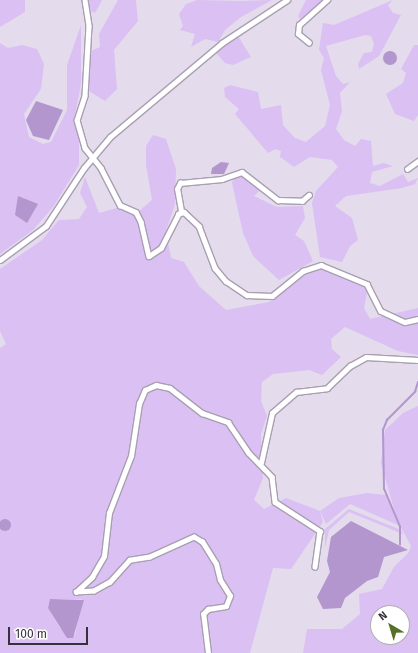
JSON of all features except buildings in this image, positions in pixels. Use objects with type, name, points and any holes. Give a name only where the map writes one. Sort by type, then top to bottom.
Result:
[{"type":"street","points":[[85,0],[89,26],[85,96],[77,120],[85,148],[120,205],[136,212],[144,229],[149,256],[161,248],[181,211],[177,189],[180,183],[222,179],[242,172],[278,200],[302,201],[309,195]]},
{"type":"street","points":[[0,260],[46,226],[92,158],[110,137],[222,43],[287,0]]},
{"type":"street","points":[[309,43],[298,34],[299,25],[327,0]]},
{"type":"street","points":[[408,168],[418,161]]},
{"type":"street","points":[[181,211],[199,226],[215,268],[226,281],[247,295],[272,296],[303,271],[321,265],[367,284],[381,311],[405,322],[418,319]]},
{"type":"street","points":[[260,463],[272,413],[296,392],[327,388],[350,366],[366,357],[418,360]]},
{"type":"street","points":[[208,653],[203,614],[208,609],[226,606],[230,596],[220,580],[216,564],[202,542],[194,537],[150,557],[130,560],[110,582],[94,591],[76,592],[100,566],[109,513],[131,456],[139,404],[150,386],[178,392],[202,413],[228,422],[272,477],[275,502],[320,531],[315,566]]},
{"type":"shaded area","points":[[0,0],[25,0],[25,12],[0,27]]},
{"type":"shaded area","points":[[89,0],[102,0],[95,13],[89,10]]},
{"type":"shaded area","points":[[118,0],[136,0],[138,21],[114,50],[117,89],[105,101],[89,91],[88,69],[91,51],[100,47],[99,34]]},
{"type":"shaded area","points":[[197,0],[272,0],[241,17],[225,30],[218,42],[205,39],[191,47],[195,34],[180,30],[183,26],[179,14],[186,4]]},
{"type":"shaded area","points":[[306,0],[323,0],[300,19],[298,16]]},
{"type":"shaded area","points":[[393,0],[388,5],[393,13],[401,15],[379,56],[359,69],[358,64],[364,53],[372,52],[374,44],[371,36],[365,35],[326,46],[336,76],[343,84],[350,82],[340,93],[342,111],[336,129],[344,140],[355,146],[361,139],[371,141],[373,166],[383,163],[393,166],[372,172],[370,183],[380,186],[403,174],[408,182],[418,178],[415,184],[402,188],[346,196],[335,206],[352,218],[358,240],[350,246],[342,262],[320,257],[312,203],[316,191],[338,167],[332,160],[310,157],[294,167],[280,157],[281,151],[275,149],[268,153],[235,114],[239,109],[225,97],[224,88],[230,85],[258,92],[261,109],[281,105],[283,125],[295,138],[306,142],[325,126],[330,105],[321,70],[324,58],[319,50],[323,23],[334,25]]},
{"type":"shaded area","points":[[81,25],[81,84],[74,120],[79,136],[79,165],[53,207],[33,230],[0,254],[0,43],[8,48],[22,45],[37,49],[44,64],[41,89],[24,114],[29,137],[43,144],[51,142],[67,110],[67,65]]},
{"type":"shaded area","points":[[238,36],[251,57],[233,65],[225,63],[216,53]]},
{"type":"shaded area","points":[[414,45],[418,45],[418,115],[414,121],[395,114],[386,94],[403,83],[406,73],[401,69]]},
{"type":"shaded area","points":[[387,51],[393,51],[397,55],[397,61],[393,65],[387,65],[383,61],[383,55]]},
{"type":"shaded area","points":[[36,101],[63,110],[49,140],[33,136],[26,120]]},
{"type":"shaded area","points":[[153,135],[166,139],[176,169],[175,204],[166,231],[171,258],[184,262],[199,286],[226,310],[269,302],[315,268],[338,272],[368,287],[364,308],[370,319],[418,308],[418,355],[398,351],[345,327],[331,339],[332,349],[341,357],[322,375],[309,370],[273,374],[262,382],[261,401],[267,416],[261,434],[263,478],[254,500],[264,509],[286,498],[320,511],[323,522],[291,569],[273,568],[250,653],[0,653],[0,348],[6,344],[0,331],[0,269],[42,240],[59,220],[79,219],[87,207],[80,193],[85,177],[99,213],[120,207],[138,212],[152,200],[146,165],[146,146]],"holes":[[[50,599],[82,599],[75,635],[60,628],[48,608]]]},
{"type":"shaded area","points":[[221,162],[229,163],[224,174],[211,174],[212,168]]},
{"type":"shaded area","points":[[245,174],[261,189],[254,196],[277,207],[303,206],[305,218],[295,235],[304,241],[313,261],[279,280],[253,256],[243,233],[232,183],[234,177]]},
{"type":"shaded area","points":[[18,196],[38,204],[27,223],[15,215]]},
{"type":"shaded area","points":[[418,406],[418,653],[303,653],[307,629],[342,629],[360,614],[359,594],[382,589],[394,567],[409,552],[411,546],[397,520],[381,463],[385,430],[403,413]]},
{"type":"shaded area","points":[[367,493],[386,495],[398,525],[350,504],[326,524],[320,511],[339,498]]},
{"type":"shaded area","points":[[349,509],[401,530],[403,534],[349,512],[329,530],[325,548],[325,529]]},
{"type":"shaded area","points":[[7,519],[10,520],[10,530],[3,531],[0,530],[-1,523],[0,520]]},
{"type":"shaded area","points":[[351,521],[408,550],[384,557],[378,577],[367,581],[345,598],[341,608],[323,609],[317,597],[330,572],[327,561],[331,537]]},
{"type":"shaded area","points":[[50,599],[84,600],[73,638],[67,638],[48,608]]},
{"type":"waterway","points":[[400,545],[400,527],[384,489],[383,430],[387,420],[415,392],[418,382]]}]
